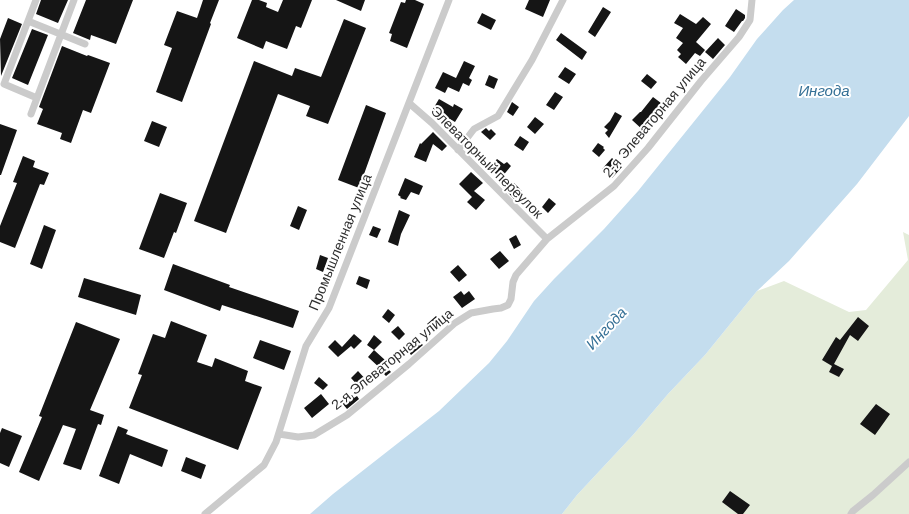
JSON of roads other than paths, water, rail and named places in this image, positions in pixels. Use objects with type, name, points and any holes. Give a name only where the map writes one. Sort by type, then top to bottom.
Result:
[{"type":"street","points":[[36,0],[4,84],[37,98]]},
{"type":"street","points":[[31,114],[74,0]]},
{"type":"street","name":"Промышленная улица","points":[[204,514],[264,466],[276,442],[306,346],[329,308],[449,0]]},
{"type":"street","points":[[458,150],[474,129],[498,116],[532,60],[563,0]]},
{"type":"street","name":"2-я Элеваторная улица","points":[[279,434],[298,437],[314,435],[346,415],[409,364],[455,323],[471,313],[501,308],[508,305],[511,299],[513,282],[516,275],[547,239],[614,186],[648,148],[701,81],[739,38],[750,20],[752,0]]},
{"type":"street","points":[[28,21],[85,44]]},
{"type":"street","name":"Элеваторный переулок","points":[[409,103],[432,123],[547,239]]},
{"type":"street","points":[[851,514],[909,462]]},
{"type":"water","name":"Ингода","points":[[794,0],[909,0],[909,116],[857,184],[789,261],[757,291],[705,355],[577,495],[562,514],[310,514],[333,494],[439,411],[489,363],[507,341],[534,301],[604,229],[638,191],[730,77],[757,39]]}]
